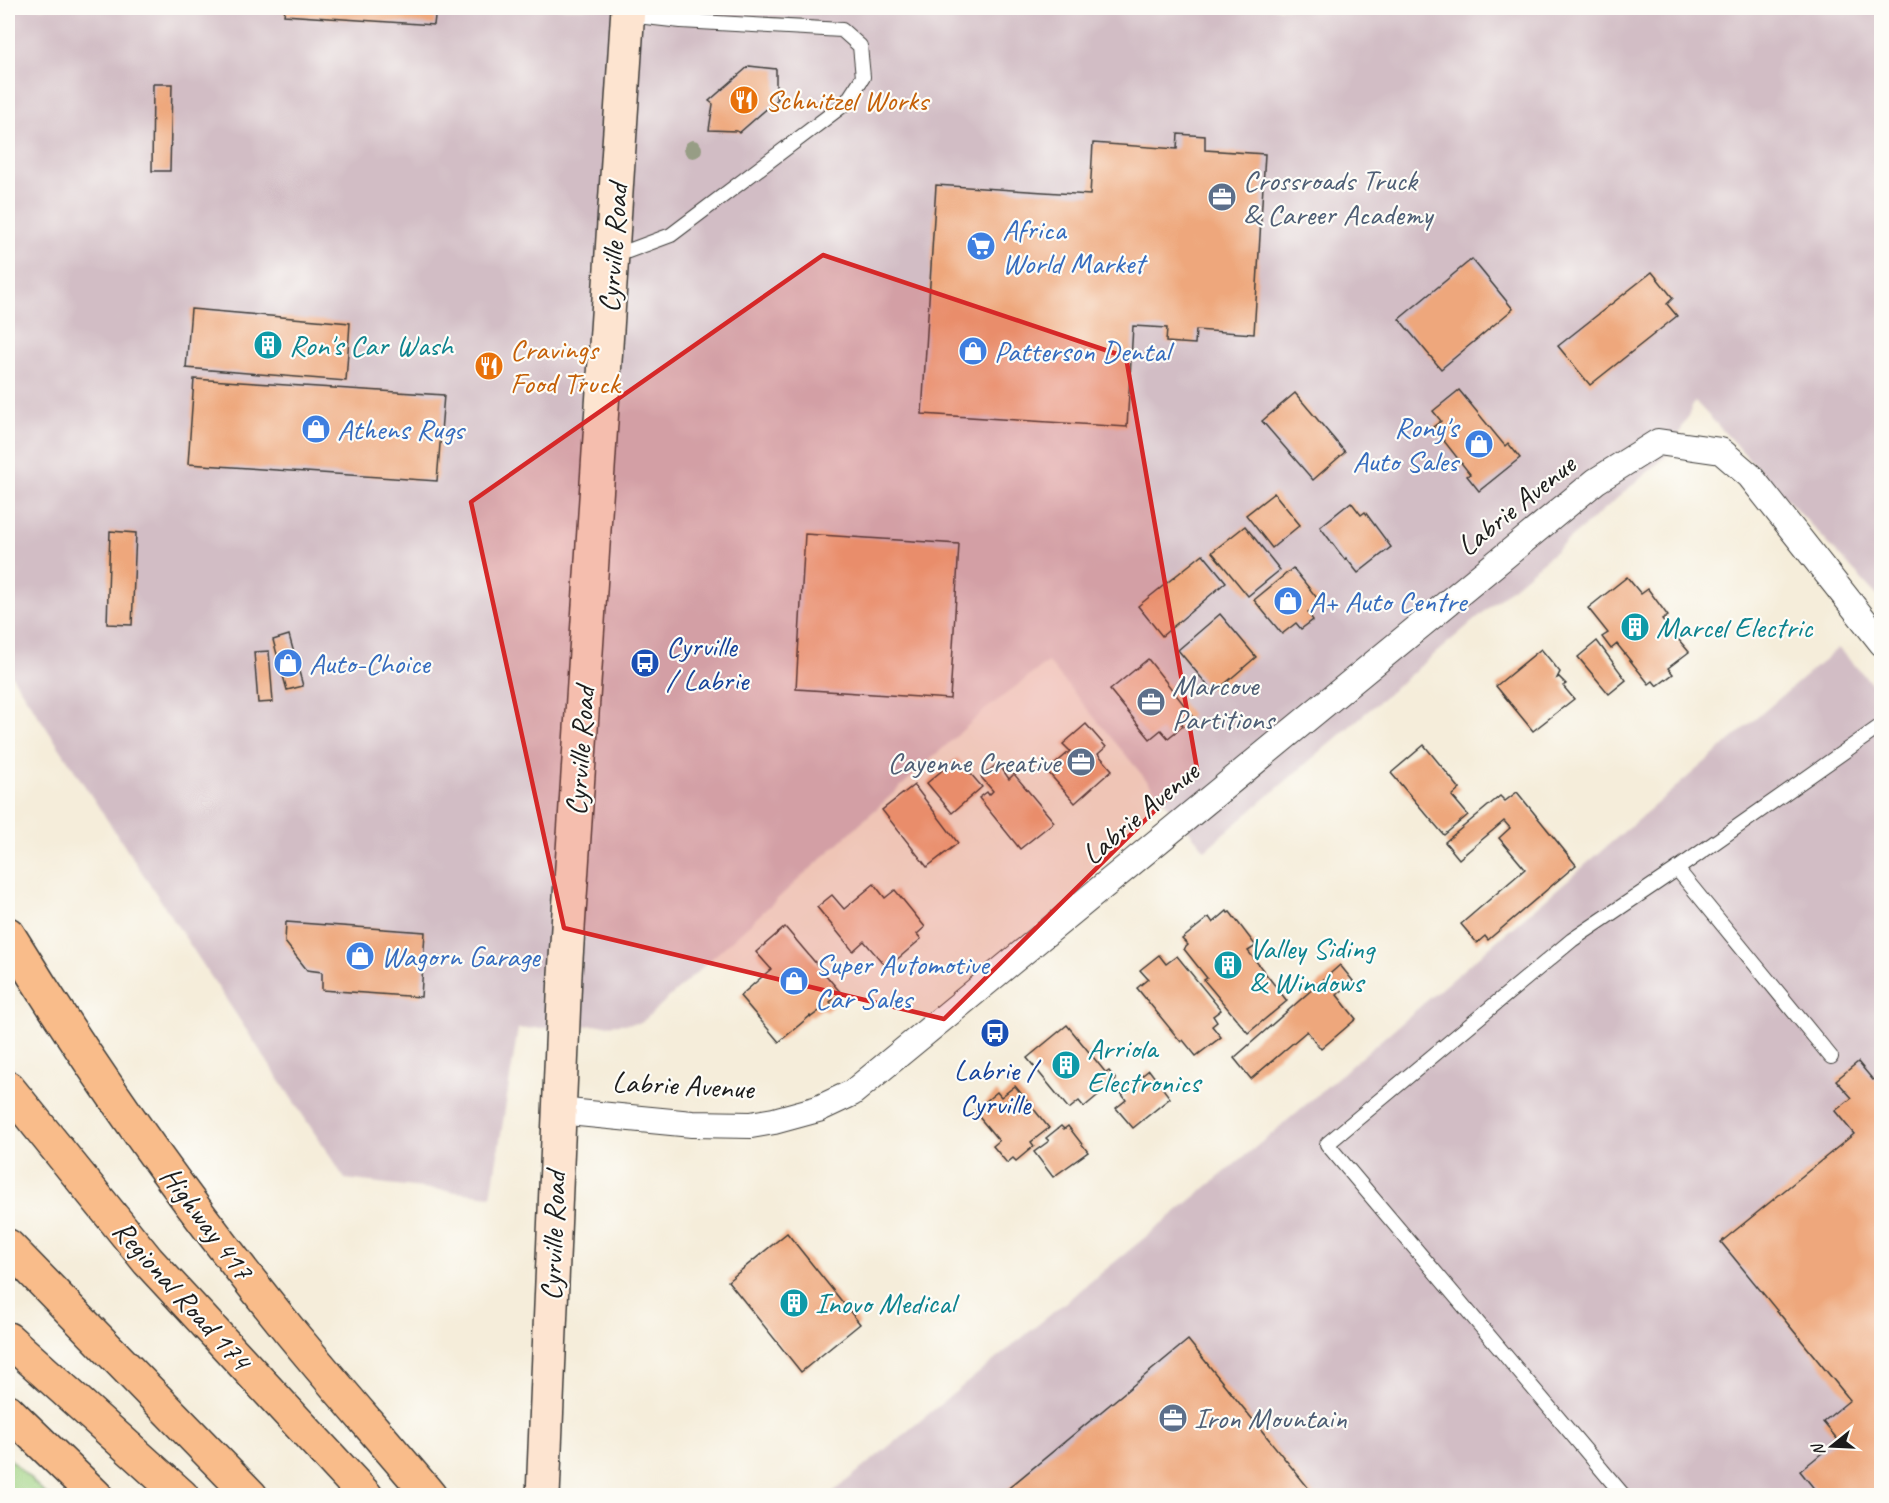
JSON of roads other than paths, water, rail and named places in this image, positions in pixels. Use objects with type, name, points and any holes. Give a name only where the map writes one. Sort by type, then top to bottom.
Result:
[{"type":"highway","name":"Highway 417","points":[[8,934],[94,1068],[198,1213],[287,1328],[430,1496]]},
{"type":"highway","name":"Regional Road 174","points":[[8,1088],[148,1261],[366,1496]]},
{"type":"highway","points":[[8,1246],[251,1496]]},
{"type":"highway","points":[[8,1338],[182,1496]]},
{"type":"highway","points":[[8,1411],[96,1496]]},
{"type":"main road","name":"Cyrville Road","points":[[544,1482],[565,974],[628,11]]},
{"type":"street","name":"Labrie Avenue","points":[[558,1111],[692,1124],[751,1125],[774,1122],[818,1109],[852,1093],[1596,481],[1658,442],[1720,451],[1750,476],[1881,643]]},
{"type":"lane","points":[[612,257],[671,235],[846,103],[863,77],[860,46],[842,30],[681,21],[628,11]]},
{"type":"lane","points":[[1624,1496],[1328,1144],[1572,940],[1881,725]]},
{"type":"lane","points":[[1677,869],[1831,1057]]},
{"type":"place","name":"Schnitzel Works","points":[[744,100]]},
{"type":"place","name":"Crossroads Truck & Career Academy","points":[[1222,197]]},
{"type":"place","name":"Africa World Market","points":[[981,246]]},
{"type":"place","name":"Ron's Car Wash","points":[[268,345]]},
{"type":"place","name":"Patterson Dental","points":[[973,351]]},
{"type":"place","name":"Cravings Food Truck","points":[[489,366]]},
{"type":"place","name":"Athens Rugs","points":[[316,429]]},
{"type":"place","name":"Rony's Auto Sales","points":[[1479,444]]},
{"type":"place","name":"A+ Auto Centre","points":[[1288,601]]},
{"type":"place","name":"Marcel Electric","points":[[1635,627]]},
{"type":"place","name":"Auto-Choice","points":[[288,663]]},
{"type":"place","name":"Cyrville / Labrie","points":[[645,663]]},
{"type":"place","name":"Marcove Partitions","points":[[1151,702]]},
{"type":"place","name":"Cayenne Creative","points":[[1081,762]]},
{"type":"place","name":"Wagorn Garage","points":[[360,956]]},
{"type":"place","name":"Valley Siding & Windows","points":[[1228,965]]},
{"type":"place","name":"Super Automotive Car Sales","points":[[794,981]]},
{"type":"place","name":"Labrie / Cyrville","points":[[995,1033]]},
{"type":"place","name":"Arriola Electronics","points":[[1066,1065]]},
{"type":"place","name":"Inovo Medical","points":[[794,1303]]},
{"type":"place","name":"Iron Mountain","points":[[1173,1418]]}]
